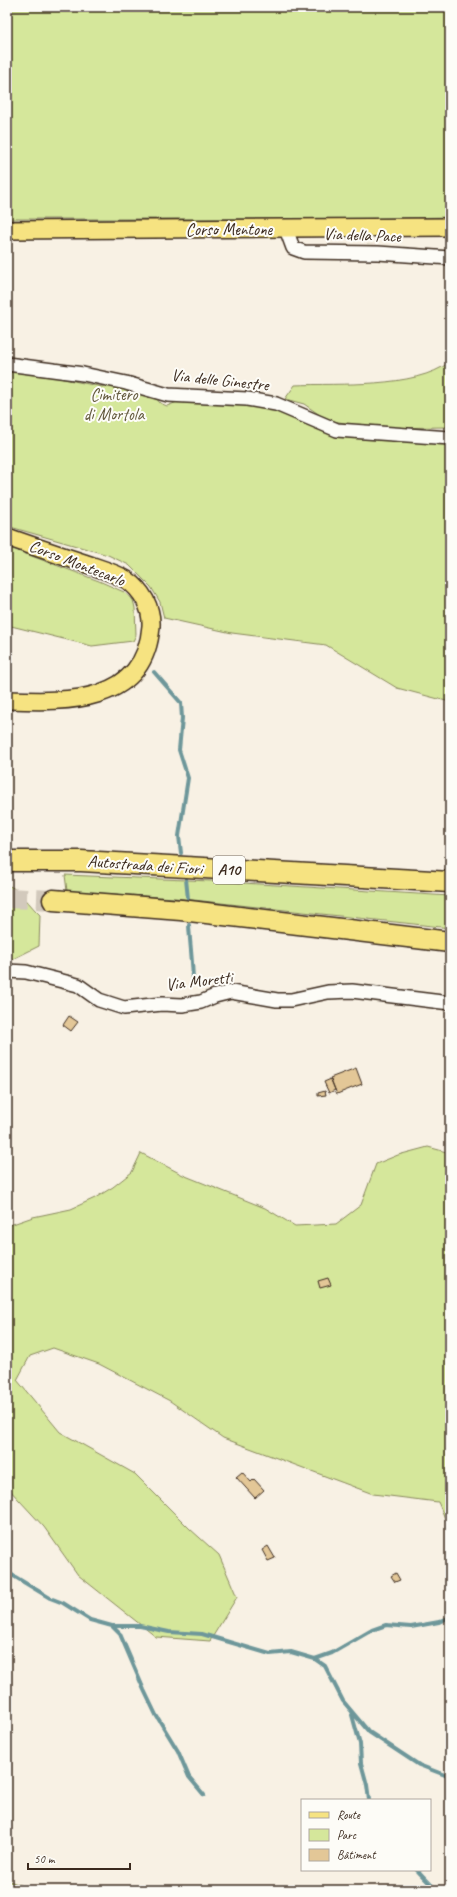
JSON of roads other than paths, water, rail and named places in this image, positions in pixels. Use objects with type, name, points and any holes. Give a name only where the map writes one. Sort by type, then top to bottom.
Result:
[{"type":"highway","name":"Autostrada dei Fiori","points":[[7,861],[81,861],[450,882]]},
{"type":"highway","points":[[53,900],[181,910],[450,942]]},
{"type":"main road","name":"Corso Mentone","points":[[7,230],[450,228]]},
{"type":"main road","name":"Corso Montecarlo","points":[[7,537],[101,569],[127,580],[144,598],[149,608],[151,620],[147,649],[136,668],[118,686],[105,693],[90,697],[67,700],[7,700]]},
{"type":"street","name":"Via della Pace","points":[[286,229],[293,248],[304,252],[378,253],[450,258]]},
{"type":"street","name":"Via delle Ginestre","points":[[7,364],[83,374],[126,383],[168,395],[247,399],[276,404],[299,412],[324,426],[337,430],[450,438]]},
{"type":"street","name":"Via Moretti","points":[[7,971],[26,972],[78,984],[99,1000],[124,1008],[162,1004],[182,1005],[200,1002],[231,992],[277,1000],[291,1000],[328,992],[352,991],[450,1003]]},
{"type":"waterway","points":[[154,672],[181,703],[182,718],[179,750],[188,778],[179,836],[181,853]]},
{"type":"waterway","points":[[186,879],[188,899]]},
{"type":"waterway","points":[[189,925],[193,984]]},
{"type":"waterway","points":[[7,1572],[90,1620],[112,1626],[140,1626],[169,1632],[202,1634],[270,1654],[291,1652],[315,1659],[325,1666],[343,1701],[369,1732],[419,1765],[450,1777]]},
{"type":"waterway","points":[[315,1659],[332,1653],[372,1630],[386,1625],[411,1627],[439,1622],[450,1617]]},
{"type":"waterway","points":[[112,1626],[120,1634],[156,1715],[178,1751],[189,1777],[204,1795]]},
{"type":"waterway","points":[[352,1715],[360,1744],[361,1763],[369,1799]]},
{"type":"waterway","points":[[418,1871],[436,1890]]},
{"type":"tunnel","points":[[7,898],[53,900]]},
{"type":"park label","name":"Cimitero di Mortola","points":[[114,404]]}]
